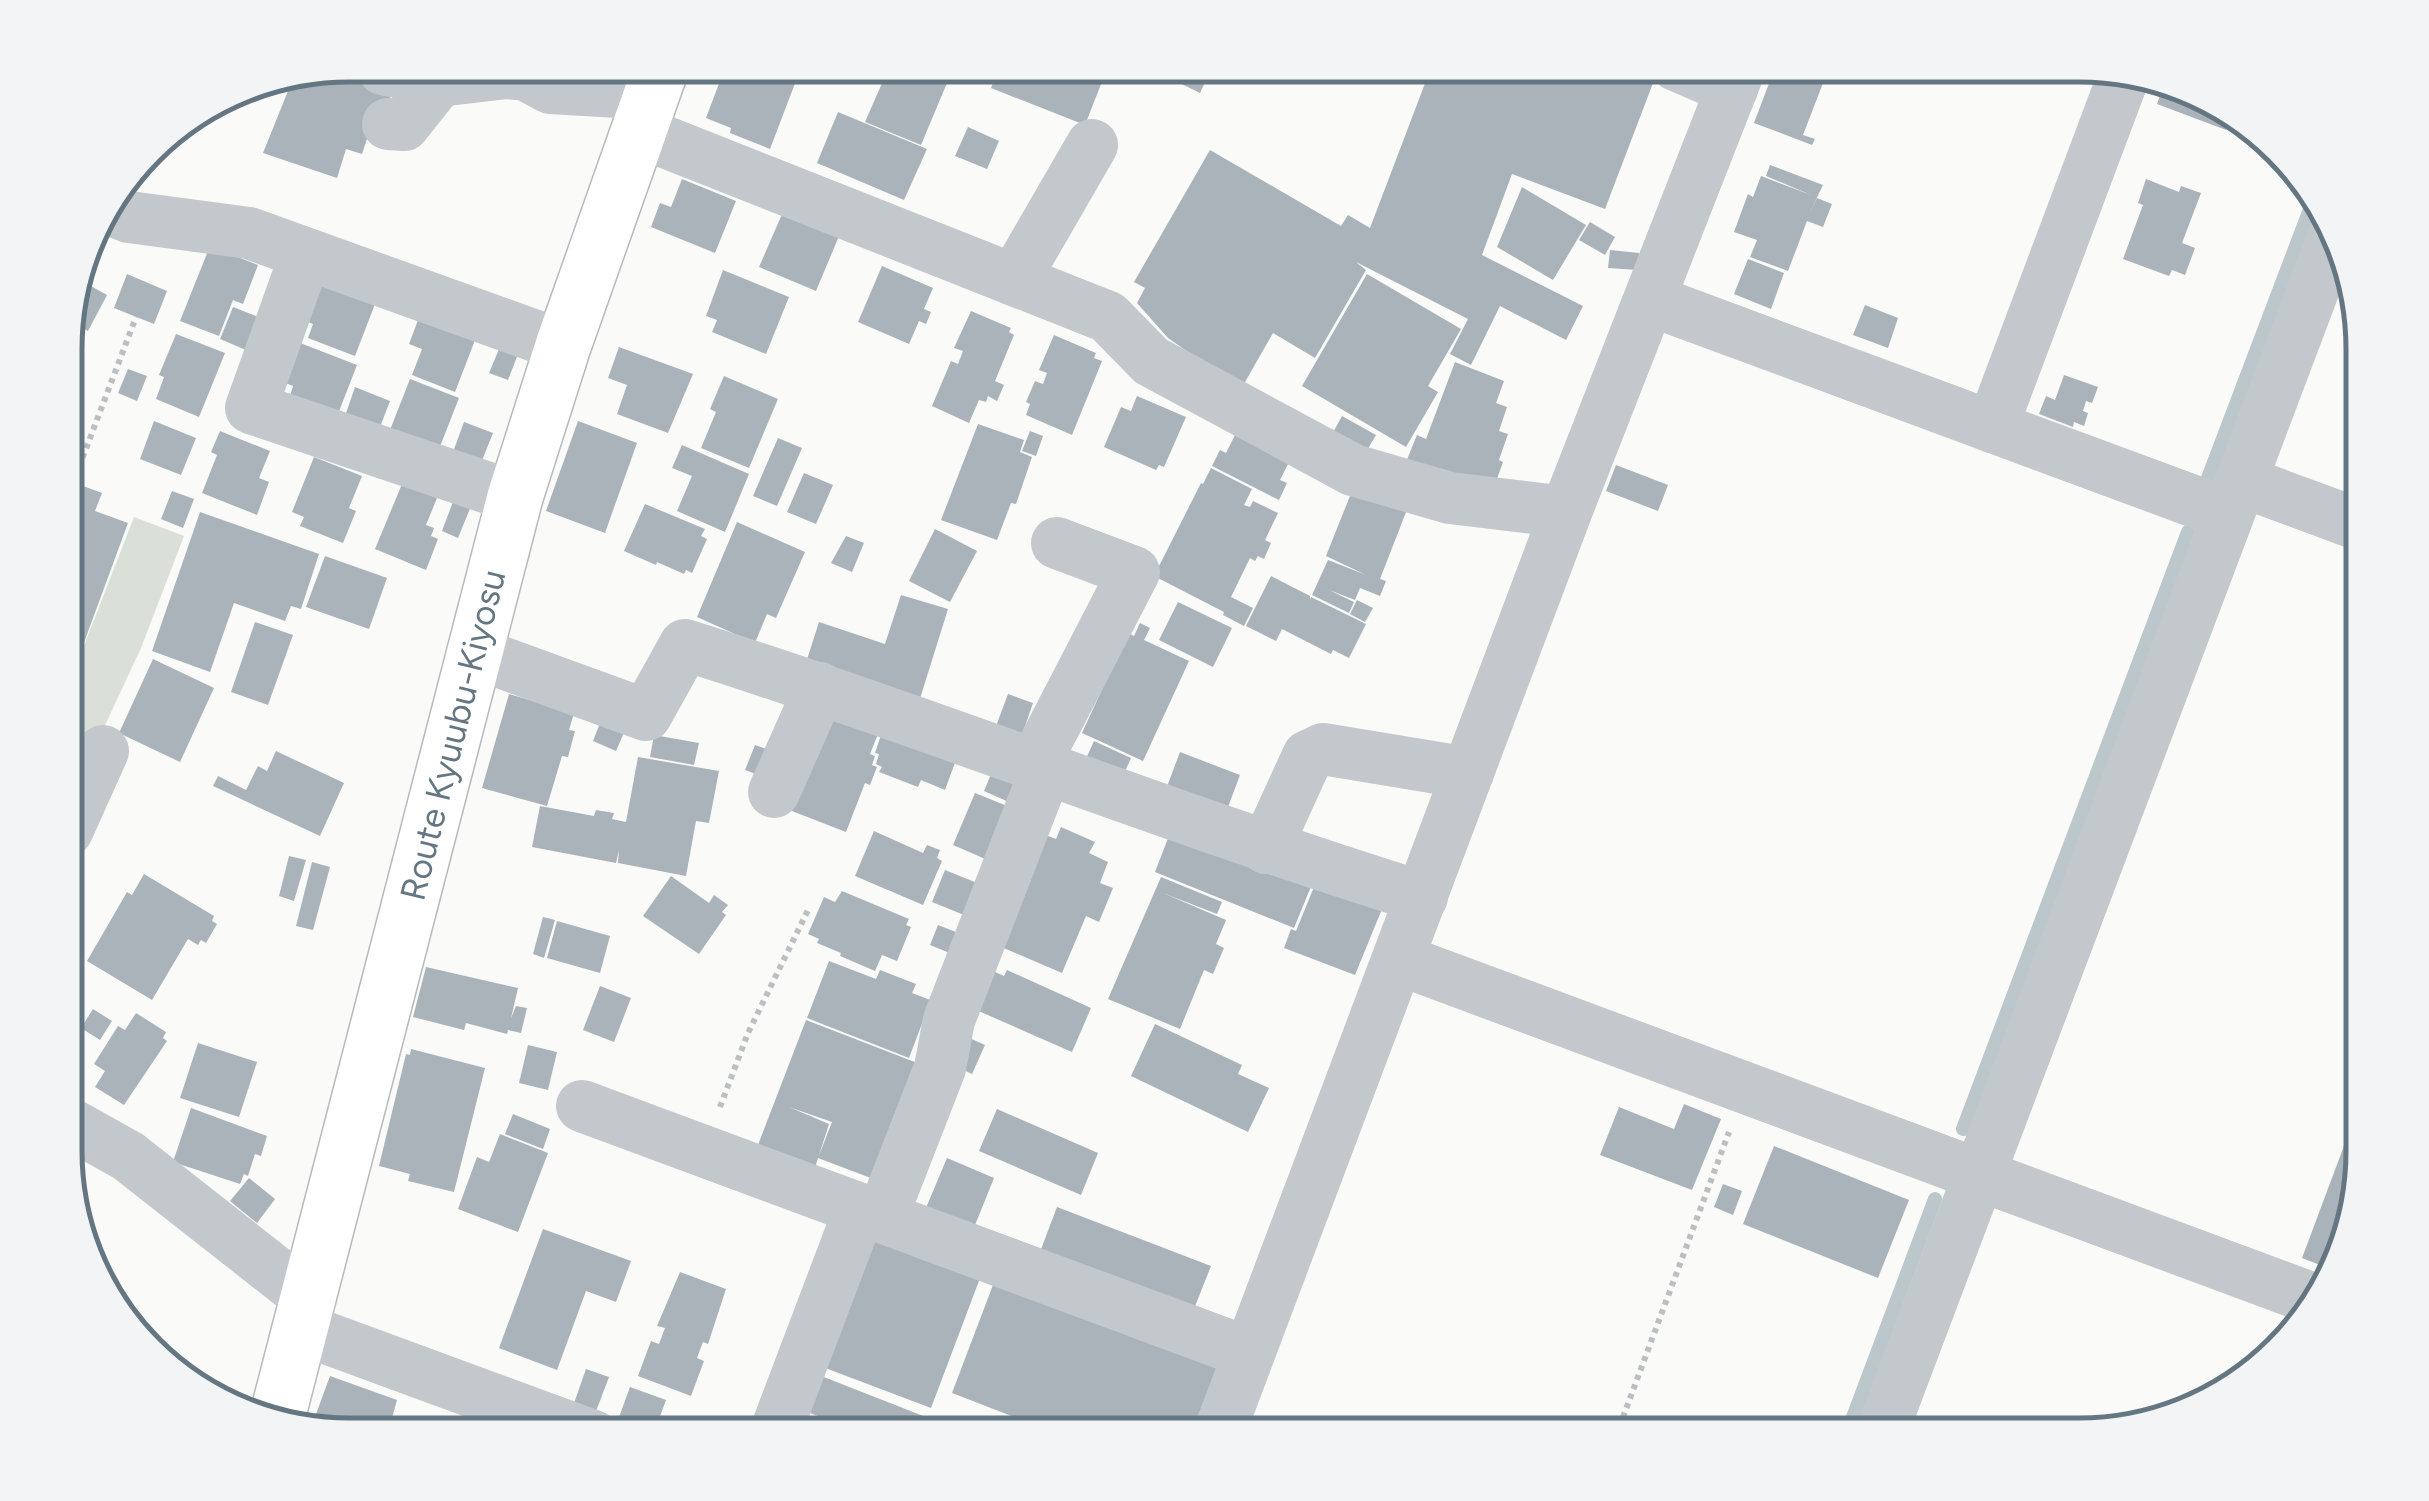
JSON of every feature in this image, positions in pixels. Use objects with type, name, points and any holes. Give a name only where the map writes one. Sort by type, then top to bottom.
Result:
[{"type":"main road","name":"Route Kyuubu-Kiyosu","points":[[280,1409],[515,497],[563,346],[652,97]]},
{"type":"street","points":[[1225,1418],[1566,512],[1735,82]]},
{"type":"street","points":[[388,124],[404,125],[437,83]]},
{"type":"street","points":[[541,83],[550,88],[652,97],[1014,280],[1108,317],[1151,361],[1353,470],[1450,498],[1566,512]]},
{"type":"street","points":[[1992,427],[2120,86]]},
{"type":"street","points":[[1014,280],[1092,145]]},
{"type":"street","points":[[120,213],[249,233],[563,346]]},
{"type":"street","points":[[1888,1418],[2327,253]]},
{"type":"street","points":[[306,254],[251,408],[515,497]]},
{"type":"street","points":[[1650,300],[1992,427],[2234,498],[2346,522]]},
{"type":"street","points":[[782,1418],[871,1213],[940,1068],[948,1020],[1041,765],[1134,572],[1056,543]]},
{"type":"street","points":[[473,652],[646,715],[685,645],[1041,765],[1266,848],[1422,896]]},
{"type":"street","points":[[774,792],[820,688]]},
{"type":"street","points":[[1266,848],[1308,756],[1323,749],[1468,773]]},
{"type":"street","points":[[82,798],[103,751]]},
{"type":"street","points":[[1398,959],[2304,1295]]},
{"type":"street","points":[[582,1106],[1249,1353]]},
{"type":"street","points":[[82,1130],[128,1156],[306,1314],[537,1418]]},
{"type":"path","points":[[82,460],[136,317]]},
{"type":"path","points":[[703,1151],[748,1033],[809,908]]},
{"type":"path","points":[[1623,1418],[1745,1088]]},
{"type":"shaded area","points":[[134,517],[184,536],[141,648],[93,751],[82,747],[82,651]]},
{"type":"building","points":[[1425,82],[1653,82],[1605,209],[1512,174],[1482,255],[1583,306],[1566,340],[1500,306],[1471,365],[1450,354],[1468,319],[1356,262],[1366,270],[1315,358],[1273,333],[1241,389],[1168,338],[1137,303],[1145,288],[1134,282],[1210,150],[1341,226],[1348,215],[1370,228]]},
{"type":"building","points":[[1769,82],[1823,82],[1803,135],[1815,139],[1812,145],[1754,123]]},
{"type":"building","points":[[332,83],[395,83],[378,133],[370,130],[362,154],[346,149],[337,178],[263,153],[288,90]]},
{"type":"building","points":[[719,83],[795,83],[770,149],[730,133],[731,128],[706,118]]},
{"type":"building","points":[[882,83],[947,83],[921,145],[865,122]]},
{"type":"building","points":[[993,83],[1102,83],[1085,125],[991,88]]},
{"type":"building","points":[[1179,83],[1205,83],[1200,93]]},
{"type":"building","points":[[2160,96],[2182,103],[2227,128],[2226,130],[2157,104]]},
{"type":"building","points":[[838,112],[927,149],[904,200],[817,163]]},
{"type":"building","points":[[968,127],[999,141],[987,169],[955,156]]},
{"type":"building","points":[[1770,165],[1823,185],[1808,216],[1817,198],[1832,204],[1823,227],[1807,221],[1788,271],[1750,257],[1757,240],[1734,232],[1748,194],[1753,197],[1761,176],[1811,195],[1766,176]]},
{"type":"building","points":[[682,179],[736,201],[715,253],[651,227],[660,203],[671,207]]},
{"type":"building","points":[[2146,179],[2179,192],[2181,186],[2201,193],[2182,243],[2195,248],[2185,275],[2172,270],[2169,276],[2123,259],[2143,205],[2138,203]]},
{"type":"building","points":[[1522,187],[1586,225],[1553,280],[1497,247]]},
{"type":"building","points":[[783,212],[839,236],[816,291],[759,267]]},
{"type":"building","points":[[1590,222],[1615,237],[1605,255],[1579,240]]},
{"type":"building","points":[[210,246],[258,265],[243,304],[233,300],[219,336],[180,321]]},
{"type":"building","points":[[1610,250],[1639,253],[1638,270],[1608,268]]},
{"type":"building","points":[[1748,259],[1784,273],[1771,309],[1734,294]]},
{"type":"building","points":[[882,266],[933,288],[924,309],[931,312],[926,324],[919,321],[909,344],[858,322]]},
{"type":"building","points":[[723,270],[789,297],[766,354],[712,332],[717,320],[706,316]]},
{"type":"building","points":[[127,274],[167,291],[154,324],[114,308]]},
{"type":"building","points":[[1367,274],[1461,329],[1428,386],[1438,392],[1406,447],[1302,386]]},
{"type":"building","points":[[318,282],[375,304],[355,356],[308,338],[313,324],[303,320]]},
{"type":"building","points":[[91,286],[107,295],[88,331],[84,329]]},
{"type":"building","points":[[1865,305],[1898,318],[1888,348],[1853,335]]},
{"type":"building","points":[[233,307],[266,320],[253,353],[220,339]]},
{"type":"building","points":[[971,311],[1011,328],[1009,332],[1014,335],[995,381],[1004,385],[997,401],[988,396],[986,402],[979,400],[969,423],[932,406],[951,361],[958,364],[963,351],[954,348]]},
{"type":"building","points":[[421,312],[477,335],[455,392],[412,375],[422,349],[409,344]]},
{"type":"building","points":[[176,334],[225,353],[199,417],[156,399],[164,377],[159,375]]},
{"type":"building","points":[[1054,335],[1096,353],[1094,358],[1102,361],[1072,435],[1026,415],[1030,404],[1026,402],[1035,381],[1043,384],[1047,373],[1039,370]]},
{"type":"building","points":[[295,341],[357,365],[336,419],[290,396],[293,386],[280,381]]},
{"type":"building","points":[[502,342],[520,349],[508,380],[489,373]]},
{"type":"building","points":[[619,347],[693,374],[668,433],[617,414],[627,385],[608,378]]},
{"type":"building","points":[[1455,362],[1504,381],[1496,403],[1507,407],[1499,431],[1508,434],[1494,487],[1406,462],[1417,435],[1426,439]]},
{"type":"building","points":[[128,369],[147,376],[137,401],[118,393]]},
{"type":"building","points":[[2064,375],[2098,387],[2092,403],[2086,401],[2084,426],[2074,422],[2073,427],[2039,414],[2046,396],[2055,400]]},
{"type":"building","points":[[724,376],[778,399],[749,468],[701,448],[716,412],[710,409]]},
{"type":"building","points":[[410,379],[459,398],[439,449],[390,430]]},
{"type":"building","points":[[355,387],[390,401],[377,435],[343,422]]},
{"type":"building","points":[[1137,396],[1186,417],[1164,467],[1159,465],[1156,470],[1104,447],[1121,407],[1131,411]]},
{"type":"building","points":[[1342,416],[1376,435],[1363,457],[1330,438]]},
{"type":"building","points":[[154,421],[196,438],[181,475],[140,459]]},
{"type":"building","points":[[578,421],[637,443],[605,533],[546,511]]},
{"type":"building","points":[[464,422],[493,433],[481,463],[453,452]]},
{"type":"building","points":[[978,424],[1024,440],[1020,452],[1032,457],[1016,504],[1011,503],[997,540],[941,520]]},
{"type":"building","points":[[220,431],[270,451],[259,478],[269,482],[257,515],[202,493],[217,455],[211,452]]},
{"type":"building","points":[[1030,431],[1043,436],[1036,456],[1022,451]]},
{"type":"building","points":[[1237,431],[1291,458],[1280,480],[1287,483],[1279,500],[1212,466],[1220,450],[1226,453]]},
{"type":"building","points":[[778,438],[802,448],[777,506],[753,496]]},
{"type":"building","points":[[682,445],[749,474],[725,532],[677,511],[692,476],[672,468]]},
{"type":"building","points":[[314,457],[362,476],[349,508],[356,511],[343,543],[300,526],[304,517],[292,512]]},
{"type":"building","points":[[1616,465],[1668,485],[1658,511],[1606,491]]},
{"type":"building","points":[[1211,468],[1252,489],[1244,505],[1250,507],[1253,501],[1278,513],[1265,540],[1271,543],[1264,559],[1250,558],[1231,597],[1253,608],[1244,626],[1154,576]]},
{"type":"building","points":[[804,473],[833,485],[816,524],[787,512]]},
{"type":"building","points":[[402,484],[437,498],[426,525],[434,528],[431,536],[438,539],[426,570],[375,549]]},
{"type":"building","points":[[82,486],[102,493],[95,511],[128,523],[82,648]]},
{"type":"building","points":[[1354,486],[1408,507],[1380,579],[1386,581],[1380,596],[1360,588],[1355,600],[1329,590],[1354,602],[1349,613],[1312,595],[1328,560],[1366,575],[1326,556]]},
{"type":"building","points":[[172,491],[194,499],[183,528],[161,519]]},
{"type":"building","points":[[454,499],[471,506],[458,538],[442,531]]},
{"type":"building","points":[[645,504],[705,529],[701,536],[707,539],[692,573],[686,570],[684,574],[657,562],[656,565],[624,551]]},
{"type":"building","points":[[200,512],[319,554],[301,609],[291,606],[285,621],[234,603],[210,672],[152,651]]},
{"type":"building","points":[[737,522],[805,552],[776,618],[767,614],[755,643],[697,617]]},
{"type":"building","points":[[935,529],[977,551],[950,602],[909,581]]},
{"type":"building","points":[[846,536],[864,543],[852,572],[831,563]]},
{"type":"building","points":[[325,556],[387,578],[369,629],[306,607]]},
{"type":"building","points":[[1271,576],[1310,596],[1310,600],[1311,597],[1366,624],[1349,658],[1333,650],[1331,654],[1282,629],[1276,641],[1246,626]]},
{"type":"building","points":[[901,595],[948,609],[918,705],[804,669],[819,622],[885,644]]},
{"type":"building","points":[[1357,600],[1373,608],[1365,622],[1350,614]]},
{"type":"building","points":[[1178,602],[1232,628],[1213,667],[1159,640]]},
{"type":"building","points":[[255,622],[293,635],[268,705],[231,692]]},
{"type":"building","points":[[1140,623],[1150,628],[1144,640],[1189,661],[1143,761],[1082,733],[1128,633],[1134,636]]},
{"type":"building","points":[[153,659],[214,688],[180,762],[119,733]]},
{"type":"building","points":[[509,694],[574,713],[569,730],[575,731],[568,757],[562,756],[547,806],[482,788]]},
{"type":"building","points":[[1008,694],[1033,703],[1021,738],[995,729]]},
{"type":"building","points":[[822,712],[878,734],[870,754],[875,756],[872,765],[877,767],[870,785],[865,783],[846,832],[784,808]]},
{"type":"building","points":[[602,718],[626,728],[616,751],[593,741]]},
{"type":"building","points":[[883,729],[960,749],[945,790],[921,780],[918,787],[879,772],[882,767],[876,764],[879,754],[875,753]]},
{"type":"building","points":[[654,735],[699,743],[694,765],[650,757]]},
{"type":"building","points":[[1094,741],[1131,758],[1121,780],[1084,763]]},
{"type":"building","points":[[755,745],[775,752],[765,777],[745,770]]},
{"type":"building","points":[[276,751],[344,783],[320,836],[213,786],[218,776],[246,790],[258,766],[267,771]]},
{"type":"building","points":[[1180,752],[1240,775],[1225,815],[1165,792]]},
{"type":"building","points":[[638,757],[719,771],[709,823],[696,821],[686,876],[618,863],[619,850],[616,863],[532,847],[540,806],[594,816],[596,810],[614,813],[612,819],[626,822]]},
{"type":"building","points":[[994,767],[1021,779],[1011,803],[984,791]]},
{"type":"building","points":[[975,793],[1012,808],[990,861],[953,845]]},
{"type":"building","points":[[1061,827],[1095,842],[1089,853],[1108,862],[1100,883],[1113,888],[1099,922],[1086,916],[1062,973],[992,943],[1038,832],[1056,839]]},
{"type":"building","points":[[1172,828],[1312,884],[1294,928],[1155,872]]},
{"type":"building","points":[[874,831],[923,853],[927,845],[940,850],[937,858],[942,861],[923,905],[855,876]]},
{"type":"building","points":[[289,856],[306,860],[294,901],[279,896]]},
{"type":"building","points":[[312,862],[330,867],[313,930],[296,926]]},
{"type":"building","points":[[945,870],[982,885],[969,917],[932,902]]},
{"type":"building","points":[[144,874],[214,916],[212,921],[217,924],[206,943],[201,940],[198,945],[188,939],[152,1000],[87,961],[127,892],[132,895]]},
{"type":"building","points":[[671,876],[709,903],[714,895],[728,905],[722,912],[726,915],[699,954],[643,916]]},
{"type":"building","points":[[1161,877],[1222,902],[1217,914],[1163,893],[1226,920],[1216,944],[1224,948],[1213,974],[1204,970],[1180,1029],[1108,999]]},
{"type":"building","points":[[1316,882],[1382,909],[1355,975],[1284,948],[1291,929],[1296,931]]},
{"type":"building","points":[[842,891],[909,919],[906,925],[911,927],[897,961],[882,955],[875,971],[840,956],[841,953],[817,943],[819,939],[808,934],[824,897],[835,902]]},
{"type":"building","points":[[543,917],[555,920],[544,958],[533,954]]},
{"type":"building","points":[[557,921],[610,936],[600,973],[547,958]]},
{"type":"building","points":[[938,925],[961,934],[952,954],[930,945]]},
{"type":"building","points":[[829,961],[876,979],[880,970],[916,984],[912,993],[941,1004],[923,1021],[909,1058],[807,1018]]},
{"type":"building","points":[[982,966],[1004,976],[1007,970],[1091,1008],[1072,1052],[965,1005]]},
{"type":"building","points":[[426,967],[518,988],[511,1018],[516,1006],[527,1008],[521,1033],[508,1030],[507,1034],[466,1023],[464,1030],[413,1017]]},
{"type":"building","points":[[600,986],[631,998],[614,1042],[583,1030]]},
{"type":"building","points":[[93,1009],[112,1021],[100,1040],[82,1026]]},
{"type":"building","points":[[136,1013],[166,1032],[163,1038],[167,1041],[124,1105],[95,1087],[105,1071],[94,1064],[118,1026],[125,1030]]},
{"type":"building","points":[[806,1020],[925,1066],[876,1180],[818,1158],[811,1180],[753,1158]],"holes":[[[789,1107],[832,1122],[818,1157],[829,1124]]]},
{"type":"building","points":[[1155,1024],[1242,1065],[1238,1074],[1269,1088],[1248,1132],[1131,1076]]},
{"type":"building","points":[[965,1036],[985,1045],[972,1074],[953,1065]]},
{"type":"building","points":[[198,1043],[257,1062],[239,1117],[180,1098]]},
{"type":"building","points":[[528,1045],[557,1052],[548,1090],[519,1083]]},
{"type":"building","points":[[411,1049],[485,1068],[454,1192],[408,1181],[410,1174],[379,1166],[406,1054],[410,1055]]},
{"type":"building","points":[[1684,1104],[1721,1119],[1692,1190],[1600,1155],[1619,1107],[1674,1129]]},
{"type":"building","points":[[191,1108],[267,1136],[261,1156],[255,1154],[248,1176],[244,1174],[240,1184],[173,1162]]},
{"type":"building","points":[[997,1109],[1098,1153],[1081,1195],[979,1151]]},
{"type":"building","points":[[513,1114],[550,1129],[543,1149],[505,1134]]},
{"type":"building","points":[[500,1134],[548,1153],[518,1232],[458,1209],[477,1157],[489,1162]]},
{"type":"building","points":[[2346,1140],[2341,1203],[2326,1254],[2321,1265],[2302,1258]]},
{"type":"building","points":[[1774,1146],[1909,1200],[1878,1278],[1743,1224]]},
{"type":"building","points":[[947,1158],[994,1178],[971,1235],[923,1215]]},
{"type":"building","points":[[249,1178],[275,1199],[257,1223],[230,1201]]},
{"type":"building","points":[[1723,1184],[1742,1191],[1733,1215],[1714,1207]]},
{"type":"building","points":[[1057,1207],[1211,1266],[1190,1319],[1037,1260]]},
{"type":"building","points":[[863,1228],[982,1273],[931,1408],[812,1363]]},
{"type":"building","points":[[543,1229],[631,1261],[616,1302],[586,1291],[557,1370],[499,1348]]},
{"type":"building","points":[[680,1272],[726,1289],[708,1344],[703,1342],[697,1358],[704,1361],[691,1396],[638,1376],[651,1341],[659,1344],[665,1328],[657,1326]]},
{"type":"building","points":[[996,1277],[1220,1363],[1200,1418],[1017,1418],[952,1393]]},
{"type":"building","points":[[586,1369],[609,1377],[595,1414],[573,1406]]},
{"type":"building","points":[[811,1372],[928,1418],[823,1418],[797,1408]]},
{"type":"building","points":[[330,1376],[397,1400],[392,1418],[315,1416]]},
{"type":"building","points":[[630,1387],[666,1400],[659,1418],[619,1418]]},
{"type":"waterway","points":[[2205,486],[2308,214]]},
{"type":"waterway","points":[[1963,1129],[2188,532]]},
{"type":"waterway","points":[[1853,1418],[1935,1199]]}]
